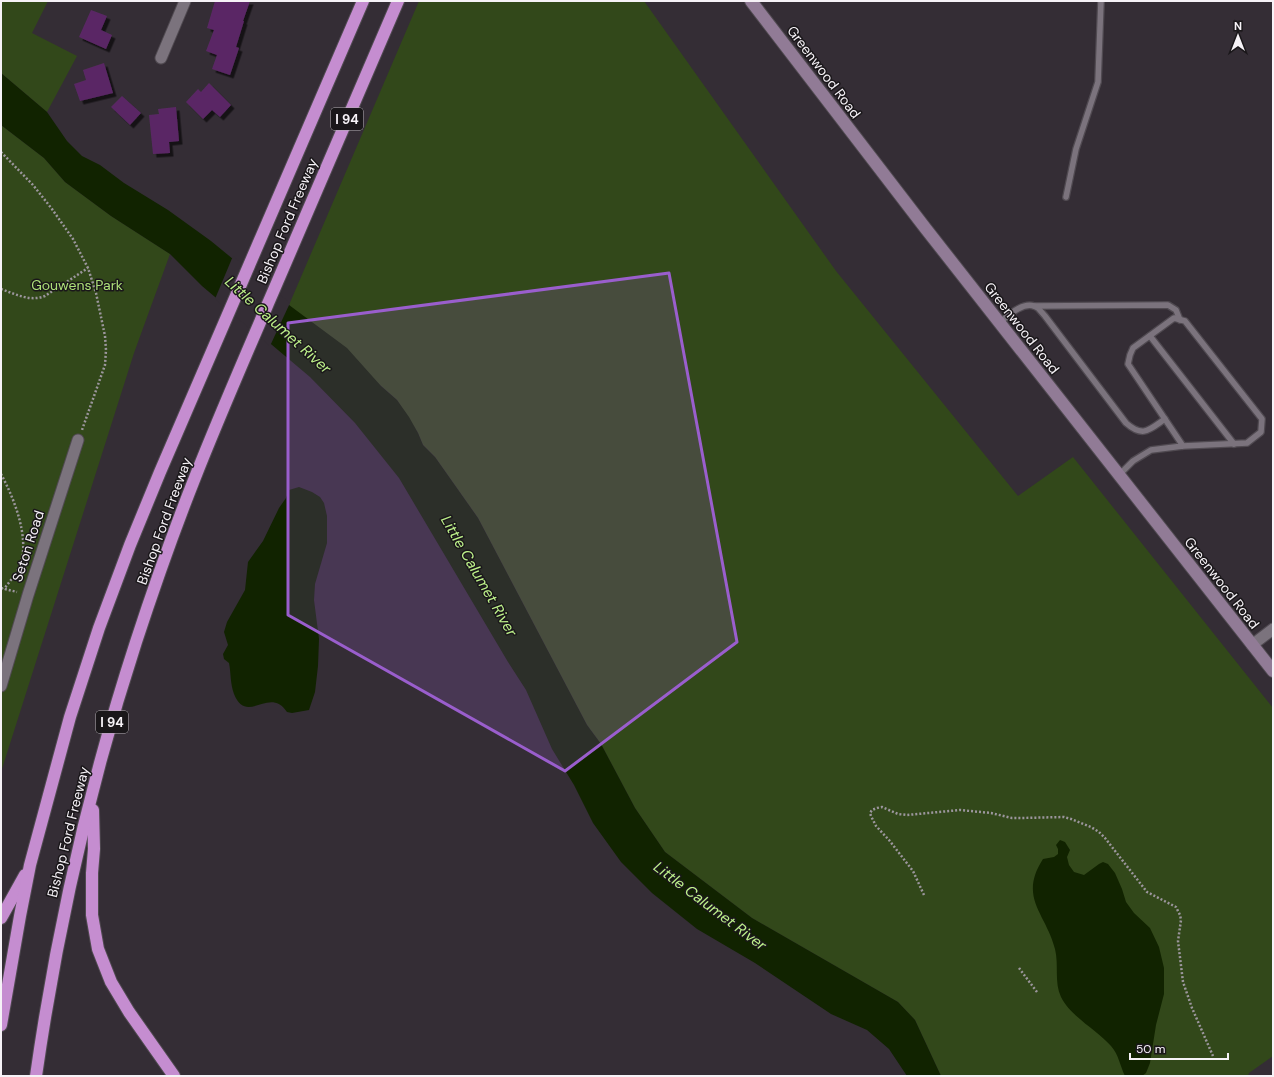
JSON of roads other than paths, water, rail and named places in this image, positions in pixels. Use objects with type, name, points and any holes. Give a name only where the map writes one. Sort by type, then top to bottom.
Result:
[{"type":"highway","name":"Bishop Ford Freeway","points":[[1,1025],[30,866],[68,724],[99,628],[136,530],[363,1]]},
{"type":"highway","name":"Bishop Ford Freeway","points":[[36,1076],[45,1014],[63,915],[92,793],[135,643],[194,480],[398,1]]},
{"type":"highway","points":[[92,793],[94,849],[92,873],[92,915],[98,949],[111,982],[128,1012],[174,1076]]},
{"type":"highway","points":[[1,918],[30,866]]},
{"type":"street","points":[[162,58],[185,1]]},
{"type":"street","name":"Greenwood Road","points":[[751,1],[926,230],[1273,671]]},
{"type":"street","name":"Seton Road","points":[[1,686],[28,595],[78,440]]},
{"type":"street","points":[[1252,645],[1273,629]]},
{"type":"lane","points":[[1066,198],[1076,149],[1098,82],[1101,1]]},
{"type":"lane","points":[[999,323],[1027,305],[1168,305],[1176,310],[1180,320]]},
{"type":"lane","points":[[1034,306],[1038,308],[1045,316],[1126,423],[1138,431],[1143,432],[1165,419]]},
{"type":"lane","points":[[1119,475],[1133,461],[1152,450],[1184,446],[1247,443],[1261,432],[1262,419],[1185,321],[1174,318],[1134,348],[1130,355],[1128,364],[1184,446]]},
{"type":"lane","points":[[1150,336],[1234,444]]},
{"type":"water","name":"Little Calumet River","points":[[1,73],[47,112],[67,141],[82,156],[100,165],[124,183],[168,210],[211,241],[289,305],[347,348],[381,386],[397,400],[409,417],[423,445],[435,457],[478,518],[587,725],[601,744],[635,808],[665,852],[752,918],[898,1002],[915,1020],[941,1076],[907,1076],[889,1049],[867,1030],[831,1014],[755,963],[697,929],[652,893],[621,862],[593,823],[574,785],[552,749],[526,690],[399,478],[355,423],[310,377],[202,286],[170,254],[111,216],[65,182],[44,158],[1,125]]},
{"type":"water","points":[[299,487],[320,497],[324,503],[327,516],[327,543],[315,584],[314,600],[319,639],[315,692],[309,710],[292,713],[287,712],[280,705],[273,702],[252,707],[245,707],[239,703],[234,694],[229,663],[224,659],[223,654],[228,645],[224,632],[227,622],[245,590],[248,562],[263,541],[289,490]]},
{"type":"water","points":[[1060,840],[1065,842],[1070,850],[1067,857],[1069,865],[1074,872],[1084,875],[1103,862],[1108,864],[1115,873],[1126,902],[1134,913],[1150,928],[1159,947],[1164,968],[1164,994],[1156,1025],[1150,1063],[1146,1073],[1142,1076],[1125,1076],[1114,1049],[1077,1017],[1065,1004],[1061,997],[1057,979],[1055,949],[1051,936],[1036,905],[1033,895],[1033,884],[1036,873],[1043,859],[1054,857],[1058,854],[1056,845]]},
{"type":"park label","name":"Gouwens Park","points":[[77,285]]}]
